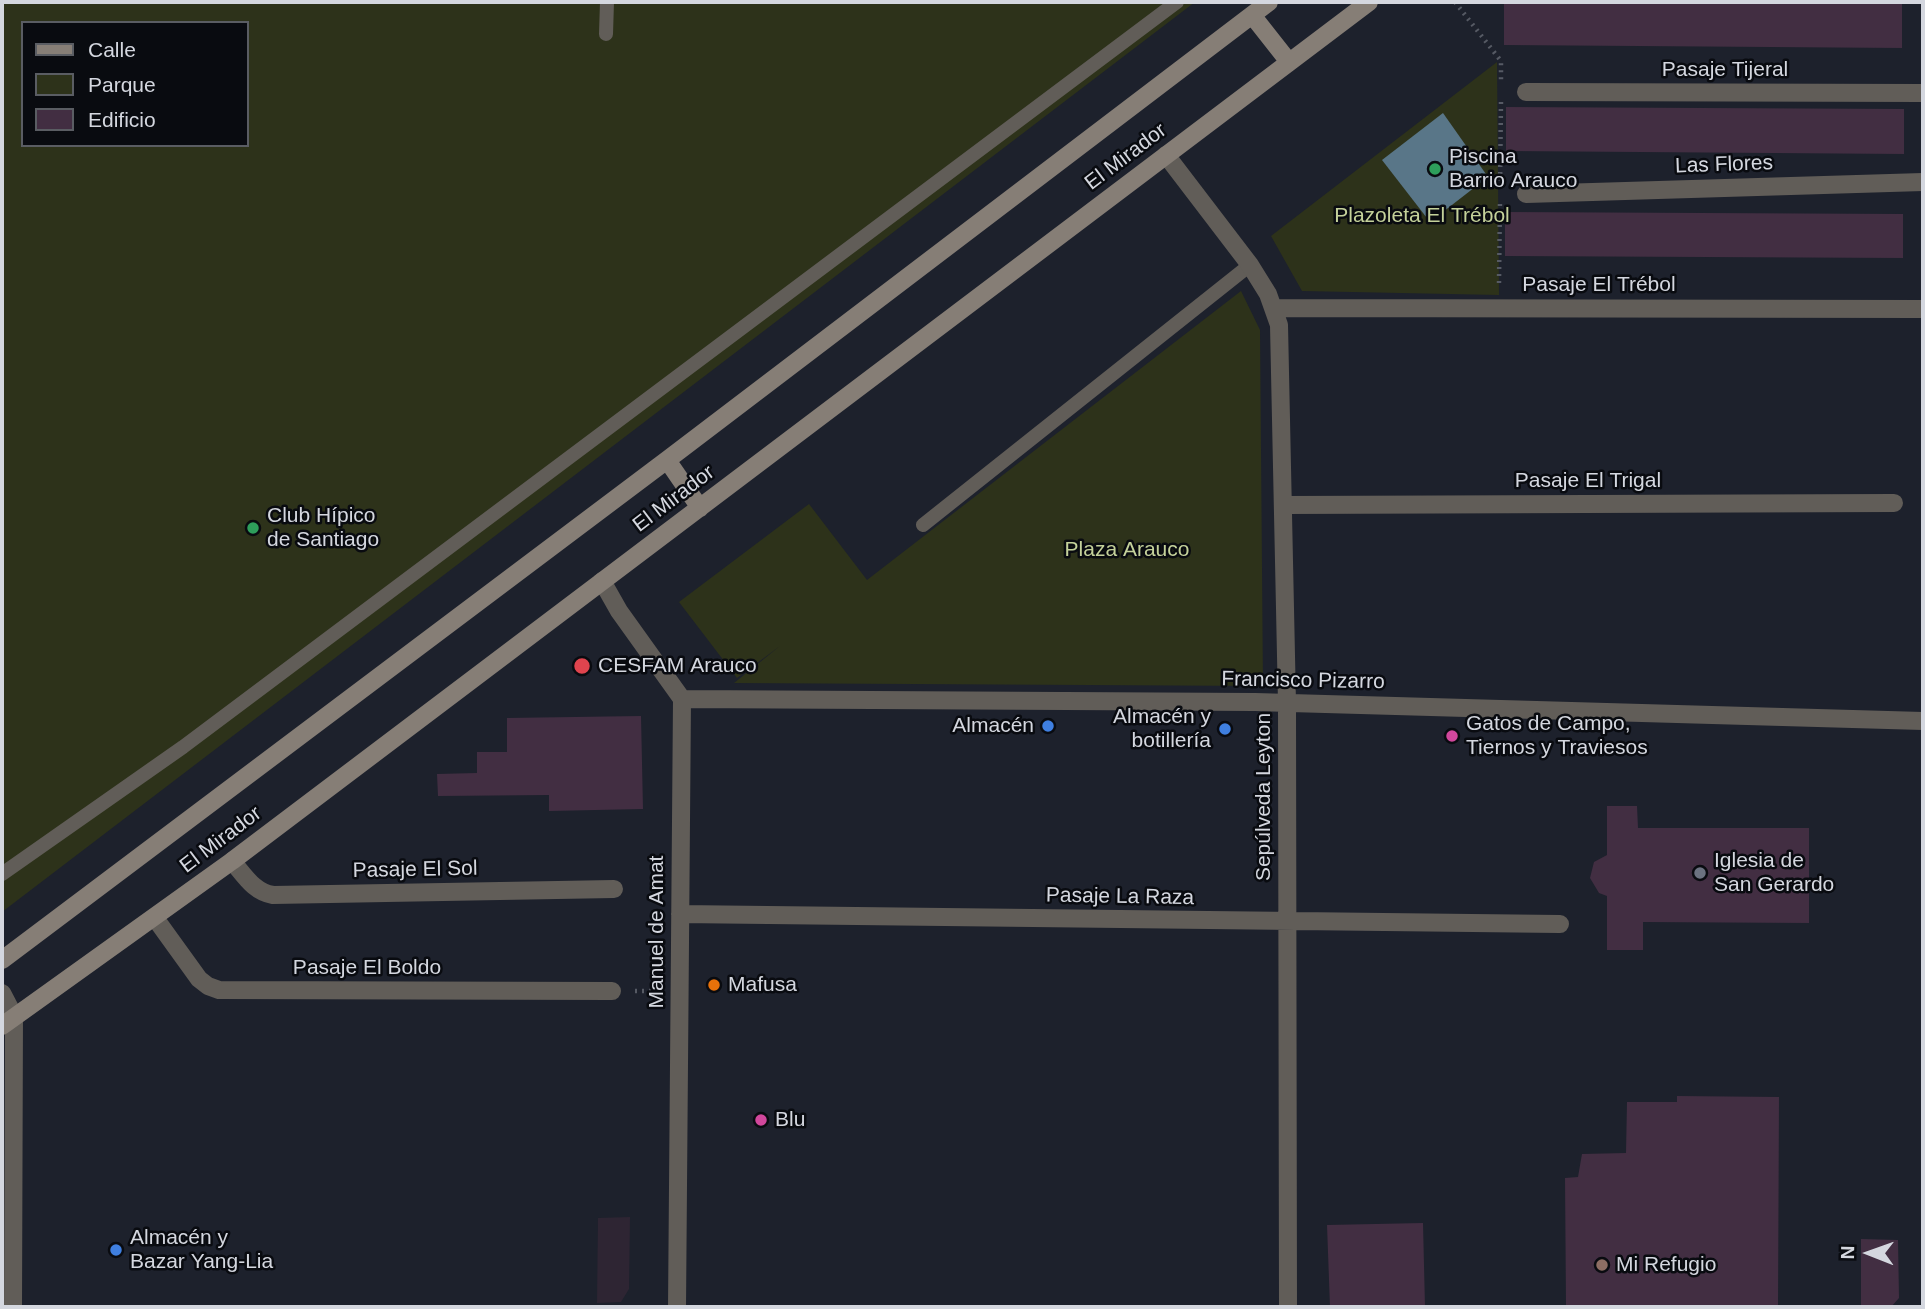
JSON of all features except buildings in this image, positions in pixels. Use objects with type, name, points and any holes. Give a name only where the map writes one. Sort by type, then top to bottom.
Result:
[{"type":"main road","name":"El Mirador","points":[[2,960],[667,460],[1269,2]]},
{"type":"main road","name":"El Mirador","points":[[8,1021],[232,861],[1369,2]]},
{"type":"main road","points":[[1252,15],[1289,62]]},
{"type":"main road","points":[[667,460],[699,508]]},
{"type":"street","name":"Pasaje Tijeral","points":[[1526,92],[1923,93]]},
{"type":"street","name":"Sepúlveda Leyton","points":[[1166,155],[1250,265],[1268,294],[1279,325],[1286,703],[1288,1307]]},
{"type":"street","name":"Las Flores","points":[[1526,194],[1923,182]]},
{"type":"street","name":"Pasaje El Trébol","points":[[1274,308],[1923,309]]},
{"type":"street","name":"Pasaje El Trigal","points":[[1283,505],[1894,503]]},
{"type":"street","points":[[602,581],[618,611],[682,699]]},
{"type":"street","name":"Francisco Pizarro","points":[[682,699],[1286,703],[1923,721]]},
{"type":"street","name":"Manuel de Amat","points":[[677,1307],[682,699]]},
{"type":"street","name":"Pasaje El Sol","points":[[232,861],[255,888],[262,893],[273,895],[614,890]]},
{"type":"street","name":"Pasaje La Raza","points":[[680,914],[1560,924]]},
{"type":"street","name":"Pasaje El Boldo","points":[[155,918],[199,979],[219,990],[612,991]]},
{"type":"street","points":[[2,993],[8,1021],[13,1307]]},
{"type":"lane","points":[[606,34],[607,2]]},
{"type":"lane","points":[[2,874],[194,738],[1177,2]]},
{"type":"lane","points":[[923,525],[1250,265]]},
{"type":"path","points":[[1455,2],[1501,61],[1499,308]]},
{"type":"path","points":[[612,991],[679,991]]},
{"type":"shaded area","points":[[630,1217],[629,1289],[621,1302],[597,1303],[598,1218]]},
{"type":"green space","name":"Club Hípico de Santiago","points":[[2,2],[1195,2],[2,912]]},
{"type":"green space","name":"Plazoleta El Trébol","points":[[1497,62],[1499,295],[1302,291],[1271,236]]},
{"type":"green space","name":"Plaza Arauco","points":[[1241,291],[1260,330],[1263,686],[734,683],[780,646],[737,678],[679,602],[809,504],[867,580]]},
{"type":"water","name":"Piscina Barrio Arauco","points":[[1443,113],[1488,177],[1430,222],[1382,160]]},
{"type":"place","name":"Piscina Barrio Arauco","points":[[1435,169]]},
{"type":"place","name":"Club Hípico de Santiago","points":[[253,528]]},
{"type":"place","name":"CESFAM Arauco","points":[[582,666]]},
{"type":"place","name":"Almacén","points":[[1048,726]]},
{"type":"place","name":"Almacén y botillería","points":[[1225,729]]},
{"type":"place","name":"Gatos de Campo, Tiernos y Traviesos","points":[[1452,736]]},
{"type":"place","name":"Iglesia de San Gerardo","points":[[1700,873]]},
{"type":"place","name":"Mafusa","points":[[714,985]]},
{"type":"place","name":"Blu","points":[[761,1120]]},
{"type":"place","name":"Almacén y Bazar Yang-Lia","points":[[116,1250]]},
{"type":"place","name":"Mi Refugio","points":[[1602,1265]]}]
